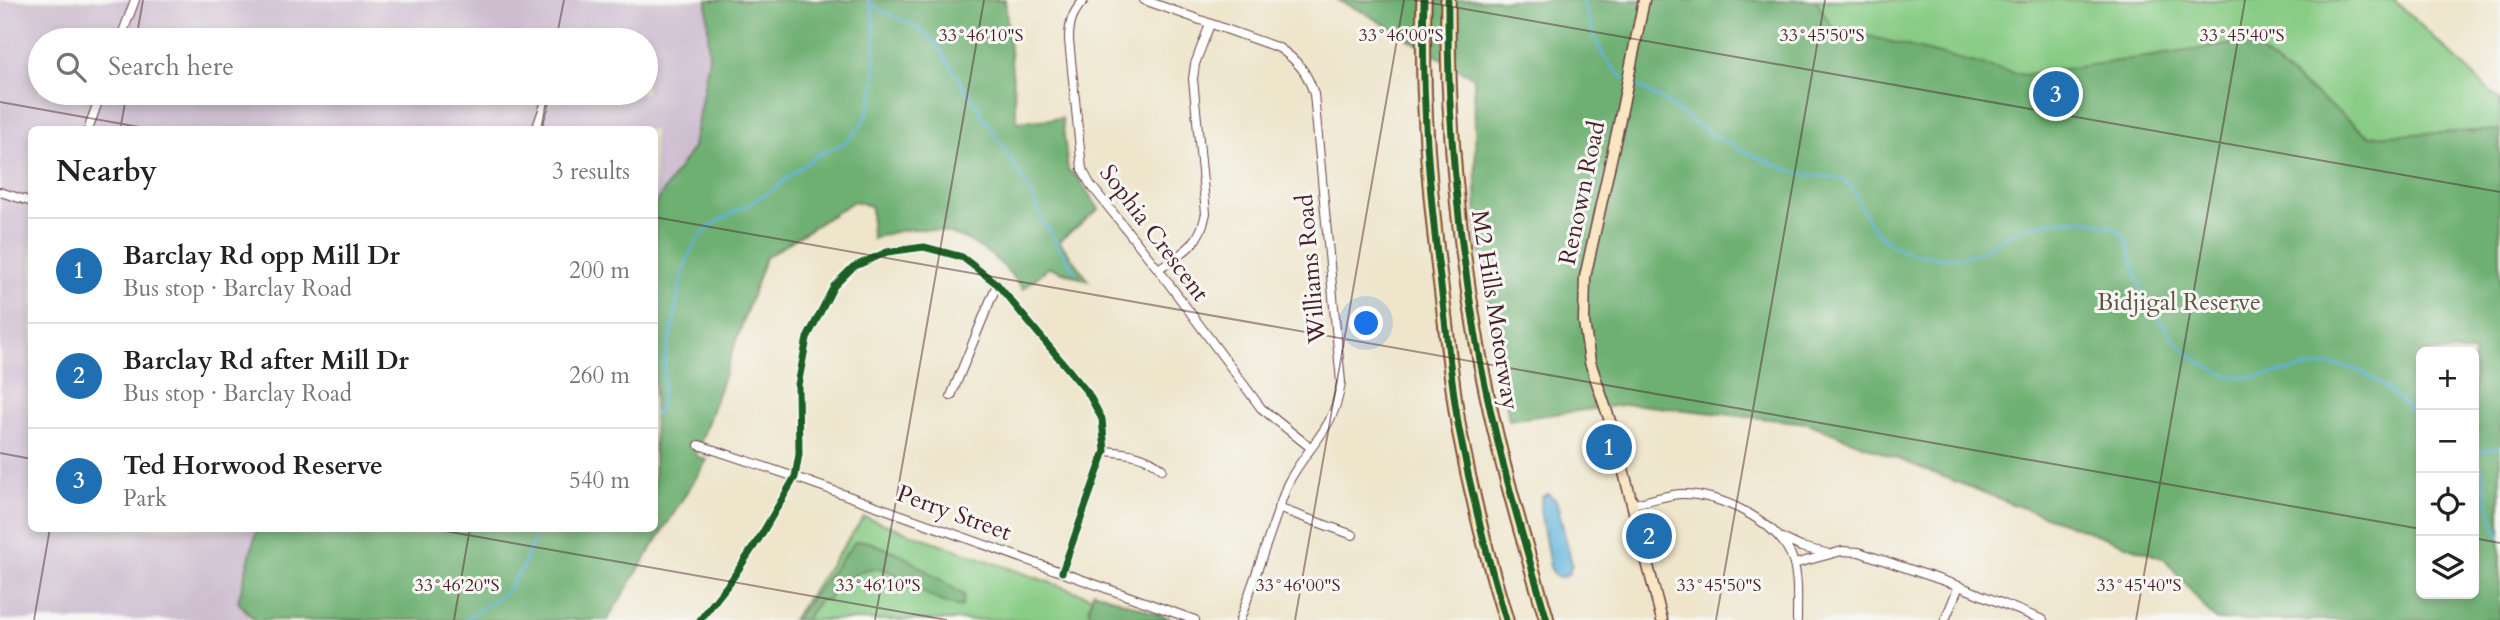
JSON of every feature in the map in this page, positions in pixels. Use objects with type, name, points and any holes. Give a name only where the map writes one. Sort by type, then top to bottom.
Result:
[{"type":"highway","name":"M2 Hills Motorway","points":[[1424,0],[1424,79],[1432,201],[1452,377],[1472,490],[1506,620]]},
{"type":"highway","name":"M2 Hills Motorway","points":[[1448,0],[1453,149],[1462,242],[1475,332],[1518,519],[1547,620]]},
{"type":"main road","name":"Renown Road","points":[[1644,0],[1585,277],[1584,323],[1590,362],[1633,504],[1662,620]]},
{"type":"street","points":[[124,28],[135,0]]},
{"type":"street","name":"Sophia Crescent","points":[[1083,0],[1069,24],[1082,169],[1101,199],[1158,269],[1262,408],[1311,448]]},
{"type":"street","name":"Williams Road","points":[[1144,0],[1279,48],[1296,59],[1307,73],[1314,94],[1341,382],[1339,402],[1332,420],[1297,465],[1278,508],[1240,620]]},
{"type":"street","points":[[1158,269],[1196,241],[1205,221],[1193,79],[1195,64],[1210,24]]},
{"type":"street","points":[[90,126],[97,105]]},
{"type":"street","points":[[537,126],[545,105]]},
{"type":"street","points":[[0,192],[28,201]]},
{"type":"street","points":[[700,620],[730,583],[794,477],[799,454],[798,385],[807,338],[834,286],[853,267],[887,252],[924,247],[962,257],[997,284],[1088,393],[1102,419],[1105,450],[1062,572]]},
{"type":"street","points":[[951,396],[997,284]]},
{"type":"street","name":"Perry Street","points":[[699,445],[1195,620]]},
{"type":"street","points":[[1105,450],[1147,458],[1162,468]]},
{"type":"street","points":[[1633,504],[1679,494],[1703,495],[1747,513],[1780,537],[1801,547],[1830,554]]},
{"type":"street","points":[[1278,508],[1353,535]]},
{"type":"street","points":[[1780,537],[1794,564],[1797,620]]},
{"type":"street","points":[[1794,564],[1851,550],[1860,552],[1959,586],[2043,620]]},
{"type":"street","points":[[1945,620],[1959,586]]},
{"type":"shaded area","points":[[0,0],[707,0],[709,58],[693,147],[658,200],[658,126],[28,126],[28,532],[256,532],[238,602],[255,620],[0,620]]},
{"type":"green space","points":[[707,0],[1005,0],[1017,122],[1062,118],[1068,170],[1078,178],[1099,209],[1059,241],[1089,281],[1049,267],[1023,289],[992,256],[975,244],[937,230],[916,229],[872,239],[871,206],[854,201],[765,258],[696,456],[707,460],[607,620],[255,620],[238,602],[256,532],[658,532],[658,200],[693,147],[709,58]]},
{"type":"green space","name":"Bidjigal Reserve","points":[[1337,0],[1816,0],[1832,27],[2023,75],[2248,42],[2369,136],[2500,130],[2500,620],[2215,620],[2165,559],[2015,505],[1807,423],[1630,404],[1509,420],[1477,235],[1474,78],[1363,12]]},
{"type":"green space","points":[[1787,0],[2394,0],[2500,101],[2500,173],[1829,71]]},
{"type":"green space","points":[[864,517],[1156,620],[792,620]]},
{"type":"green space","points":[[866,541],[900,554],[964,595],[962,606],[942,602],[893,573],[874,568],[848,579],[828,600],[820,600],[805,620],[794,620],[855,542]]},
{"type":"green space","points":[[1093,591],[1174,620],[1092,620],[1089,609]]},
{"type":"water","points":[[1548,494],[1556,500],[1572,564],[1569,573],[1563,577],[1555,576],[1550,567],[1540,509],[1542,497]]},
{"type":"waterway","points":[[658,410],[682,276],[688,257],[699,238],[714,224],[767,193],[815,157],[844,143],[854,134],[867,114],[874,90],[875,65],[874,26],[868,0]]},
{"type":"waterway","points":[[1583,0],[1603,55],[1617,73],[1626,79]]},
{"type":"waterway","points":[[870,4],[911,25],[935,42],[1009,156],[1033,197],[1043,221],[1075,272]]},
{"type":"waterway","points":[[1632,83],[1707,131],[1748,153],[1796,172],[1845,181],[1854,191],[1877,232],[1889,243],[1911,253],[1940,258],[1968,256],[2015,232],[2064,220],[2090,221],[2113,228],[2120,232],[2128,243],[2137,278],[2158,318],[2178,343],[2201,363],[2231,376],[2249,377],[2319,366],[2354,369],[2382,385],[2416,416]]},
{"type":"waterway","points":[[2479,451],[2500,447]]},
{"type":"waterway","points":[[2479,464],[2484,474],[2489,507],[2500,537]]},
{"type":"waterway","points":[[465,620],[508,590],[523,566],[537,532]]},
{"type":"cycle path","points":[[1424,0],[1425,108],[1430,180],[1454,394],[1474,501],[1506,620]]},
{"type":"cycle path","points":[[1448,0],[1451,129],[1470,300],[1483,378],[1499,448],[1547,620]]},
{"type":"cycle path","points":[[700,620],[760,537],[795,477],[799,454],[798,385],[807,338],[834,286],[853,267],[887,252],[924,247],[962,257],[997,284],[1088,393],[1102,419],[1105,451],[1062,572]]},
{"type":"place","name":"Ted Horwood Reserve","points":[[2056,94]]},
{"type":"place","name":"Barclay Rd opp Mill Dr","points":[[1609,447]]},
{"type":"place","name":"Barclay Rd after Mill Dr","points":[[1649,536]]}]
